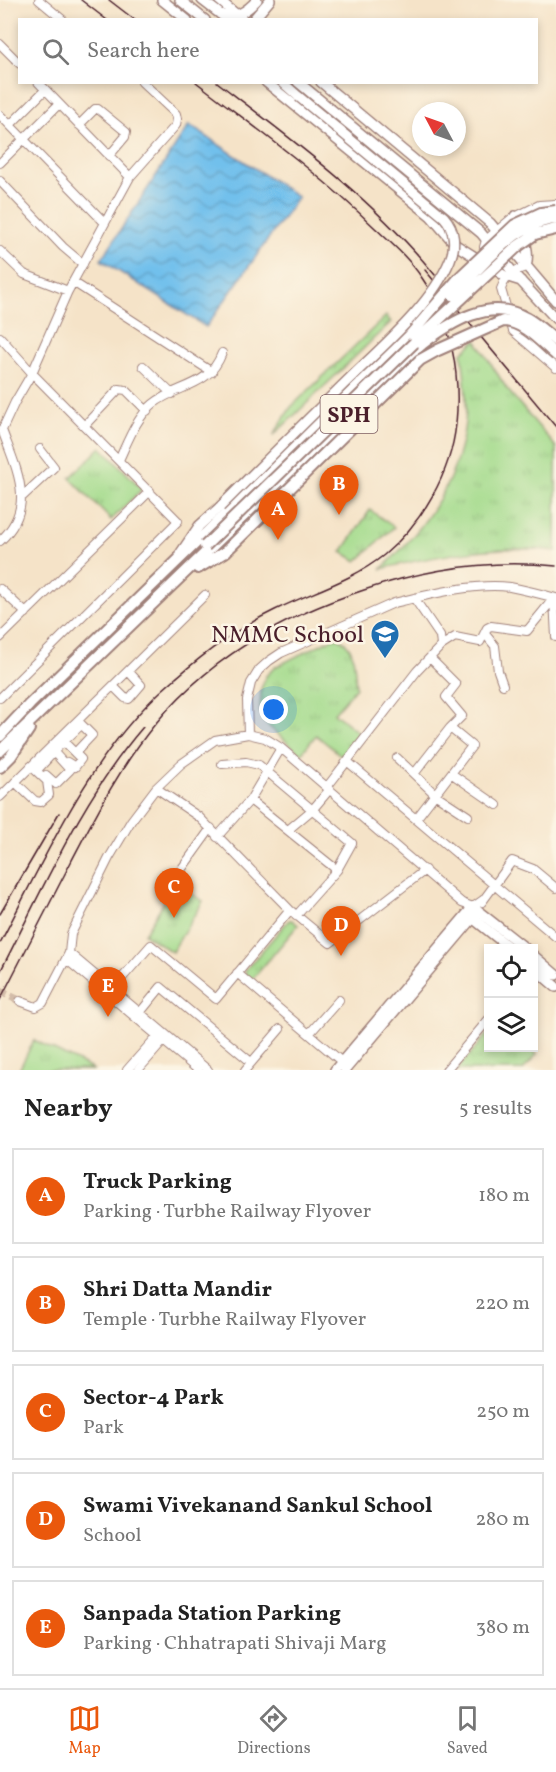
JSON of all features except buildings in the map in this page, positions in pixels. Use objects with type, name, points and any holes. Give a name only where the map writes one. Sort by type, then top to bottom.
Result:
[{"type":"highway","points":[[411,334],[460,278],[515,225],[541,213],[556,211]]},
{"type":"highway","name":"SPH","points":[[0,736],[30,704],[520,231],[543,220],[556,219]]},
{"type":"highway","points":[[198,562],[205,546],[417,340],[518,246],[535,234],[556,229]]},
{"type":"highway","name":"SPH","points":[[2,749],[435,334],[464,318],[489,310],[511,312],[525,317],[556,341]]},
{"type":"highway","points":[[180,579],[225,552],[415,365],[426,357],[503,321],[531,333],[556,355]]},
{"type":"highway","points":[[0,724],[30,704]]},
{"type":"highway","points":[[0,767],[11,756],[40,714]]},
{"type":"main road","points":[[162,0],[184,18]]},
{"type":"main road","points":[[202,0],[237,18],[259,9],[270,0]]},
{"type":"main road","points":[[219,0],[224,10]]},
{"type":"main road","points":[[183,2],[203,18]]},
{"type":"main road","points":[[224,10],[259,9]]},
{"type":"main road","points":[[268,84],[431,216],[456,245],[490,266],[521,281],[556,319]]},
{"type":"main road","points":[[277,84],[286,98]]},
{"type":"main road","points":[[171,568],[200,526],[404,326],[437,282],[453,251],[453,232],[444,217],[284,84]]},
{"type":"main road","points":[[299,84],[481,233],[510,275]]},
{"type":"main road","points":[[323,84],[497,231],[556,301]]},
{"type":"main road","points":[[515,216],[527,246],[529,257],[526,267]]},
{"type":"main road","points":[[473,912],[506,944]]},
{"type":"main road","points":[[473,912],[519,944]]},
{"type":"main road","points":[[335,1070],[343,1066],[473,912]]},
{"type":"main road","points":[[538,965],[556,975]]},
{"type":"main road","points":[[538,966],[556,987]]},
{"type":"street","points":[[39,0],[61,18]]},
{"type":"street","points":[[0,44],[18,62]]},
{"type":"street","points":[[40,84],[130,177]]},
{"type":"street","points":[[0,541],[10,532],[22,509],[22,496],[1,429],[32,373],[68,291],[130,177],[172,131],[177,119],[172,109],[144,84]]},
{"type":"street","points":[[9,125],[45,90]]},
{"type":"street","points":[[0,163],[59,105]]},
{"type":"street","points":[[79,125],[95,109],[98,109],[126,132],[125,137],[109,156]]},
{"type":"street","points":[[0,115],[105,223]]},
{"type":"street","points":[[2,186],[83,264]]},
{"type":"street","points":[[490,266],[484,246],[486,240],[515,216],[539,205],[556,204]]},
{"type":"street","points":[[0,251],[24,274],[68,291]]},
{"type":"street","points":[[526,267],[510,275],[501,289],[513,331],[556,368]]},
{"type":"street","points":[[73,282],[212,372]]},
{"type":"street","points":[[0,337],[32,373],[178,521],[0,698]]},
{"type":"street","points":[[119,460],[131,434],[147,411],[154,404],[194,384],[212,372],[222,353]]},
{"type":"street","points":[[143,366],[172,394]]},
{"type":"street","points":[[85,425],[119,389],[126,390],[147,411]]},
{"type":"street","points":[[22,496],[54,467],[40,449]]},
{"type":"street","points":[[0,638],[150,491]]},
{"type":"street","points":[[248,734],[247,700],[251,683],[259,670],[281,653],[394,603],[414,598],[488,586],[509,587],[555,598]]},
{"type":"street","points":[[0,589],[26,613]]},
{"type":"street","points":[[0,797],[80,723],[113,686],[206,595]]},
{"type":"street","points":[[414,598],[440,636],[441,646]]},
{"type":"street","points":[[288,830],[313,809],[441,646],[455,638],[480,642],[487,628],[491,626],[527,631],[555,598]]},
{"type":"street","points":[[555,598],[556,637]]},
{"type":"street","points":[[485,634],[495,646],[498,671],[503,685]]},
{"type":"street","points":[[414,774],[462,716],[446,697],[456,684],[430,658]]},
{"type":"street","points":[[113,686],[126,699],[129,699],[141,685],[128,671]]},
{"type":"street","points":[[75,753],[92,736],[80,723]]},
{"type":"street","points":[[416,819],[472,746],[450,728]]},
{"type":"street","points":[[20,1001],[31,1006],[40,1006],[68,956],[71,934],[109,858],[131,821],[156,788],[181,764],[215,740],[248,734],[265,738],[281,748],[473,912],[512,861],[533,869],[556,888]]},
{"type":"street","points":[[53,749],[75,767],[81,759],[62,740]]},
{"type":"street","points":[[218,837],[250,800],[281,748]]},
{"type":"street","points":[[35,766],[56,784],[70,771],[70,768],[53,749]]},
{"type":"street","points":[[397,758],[436,795],[468,816]]},
{"type":"street","points":[[111,992],[151,945],[216,999],[293,913],[337,870],[352,843],[260,765],[246,762],[222,764]]},
{"type":"street","points":[[348,762],[556,937]]},
{"type":"street","points":[[15,782],[35,801],[41,802],[49,795],[48,786],[47,781],[35,766]]},
{"type":"street","points":[[452,774],[497,806]]},
{"type":"street","points":[[156,788],[199,817],[293,913],[330,943],[425,870]]},
{"type":"street","points":[[250,800],[337,870]]},
{"type":"street","points":[[178,874],[211,828]]},
{"type":"street","points":[[68,956],[162,1036],[198,1070]]},
{"type":"street","points":[[237,973],[343,1066]]},
{"type":"street","points":[[138,1015],[161,987],[251,1062]]},
{"type":"street","points":[[309,1034],[339,1000]]},
{"type":"street","points":[[446,1070],[484,1026]]},
{"type":"street","points":[[245,1070],[280,1029]]},
{"type":"street","points":[[141,1069],[162,1036]]},
{"type":"street","points":[[127,1070],[162,1036]]},
{"type":"street","points":[[162,1036],[208,1070]]},
{"type":"green space","points":[[386,316],[391,322],[273,436],[291,407]]},
{"type":"green space","points":[[476,340],[507,389],[556,447],[556,551],[512,549],[468,552],[381,569],[398,553],[427,518],[439,499],[458,458],[466,412],[462,353]]},
{"type":"green space","points":[[101,447],[142,489],[111,520],[70,478]]},
{"type":"green space","points":[[370,510],[394,527],[357,561],[342,552]]},
{"type":"green space","points":[[335,637],[342,640],[351,650],[356,687],[334,713],[360,734],[343,757],[316,735],[301,754],[265,723],[260,712],[261,689],[266,676],[275,667]]},
{"type":"green space","points":[[175,884],[203,901],[172,952],[144,934]]},
{"type":"green space","points":[[289,920],[298,925],[251,981],[245,974],[246,969]]},
{"type":"green space","points":[[484,1038],[484,1052],[534,1052],[537,1054],[523,1070],[457,1070]]},
{"type":"green space","points":[[34,1040],[94,1070],[19,1070]]},
{"type":"water","points":[[189,125],[298,197],[206,327],[101,260]]},
{"type":"tunnel","points":[[0,991],[20,1001]]},
{"type":"railway","points":[[81,0],[104,18]]},
{"type":"railway","points":[[109,0],[132,18]]},
{"type":"railway","points":[[0,943],[89,778],[134,719],[173,680],[229,636],[275,610],[359,572],[384,555],[411,528],[432,496],[441,479],[453,442],[457,386],[452,348],[440,311],[417,271],[406,257],[332,188],[199,84]]},
{"type":"railway","points":[[220,84],[304,149],[360,197],[435,275]]},
{"type":"railway","points":[[425,270],[556,427]]},
{"type":"railway","points":[[0,1000],[90,826],[131,756],[177,700],[224,659],[277,626],[305,613],[364,590],[411,576],[483,565],[556,566]]},
{"type":"railway","points":[[0,972],[82,814],[121,755],[143,727]]},
{"type":"railway","points":[[0,914],[59,813]]},
{"type":"place","name":"Shri Datta Mandir","points":[[339,515]]},
{"type":"place","name":"Truck Parking","points":[[278,540]]},
{"type":"place","name":"NMMC School","points":[[385,660]]},
{"type":"place","name":"Sector-4 Park","points":[[174,918]]},
{"type":"place","name":"Swami Vivekanand Sankul School","points":[[341,956]]},
{"type":"place","name":"Sanpada Station Parking","points":[[108,1017]]}]
